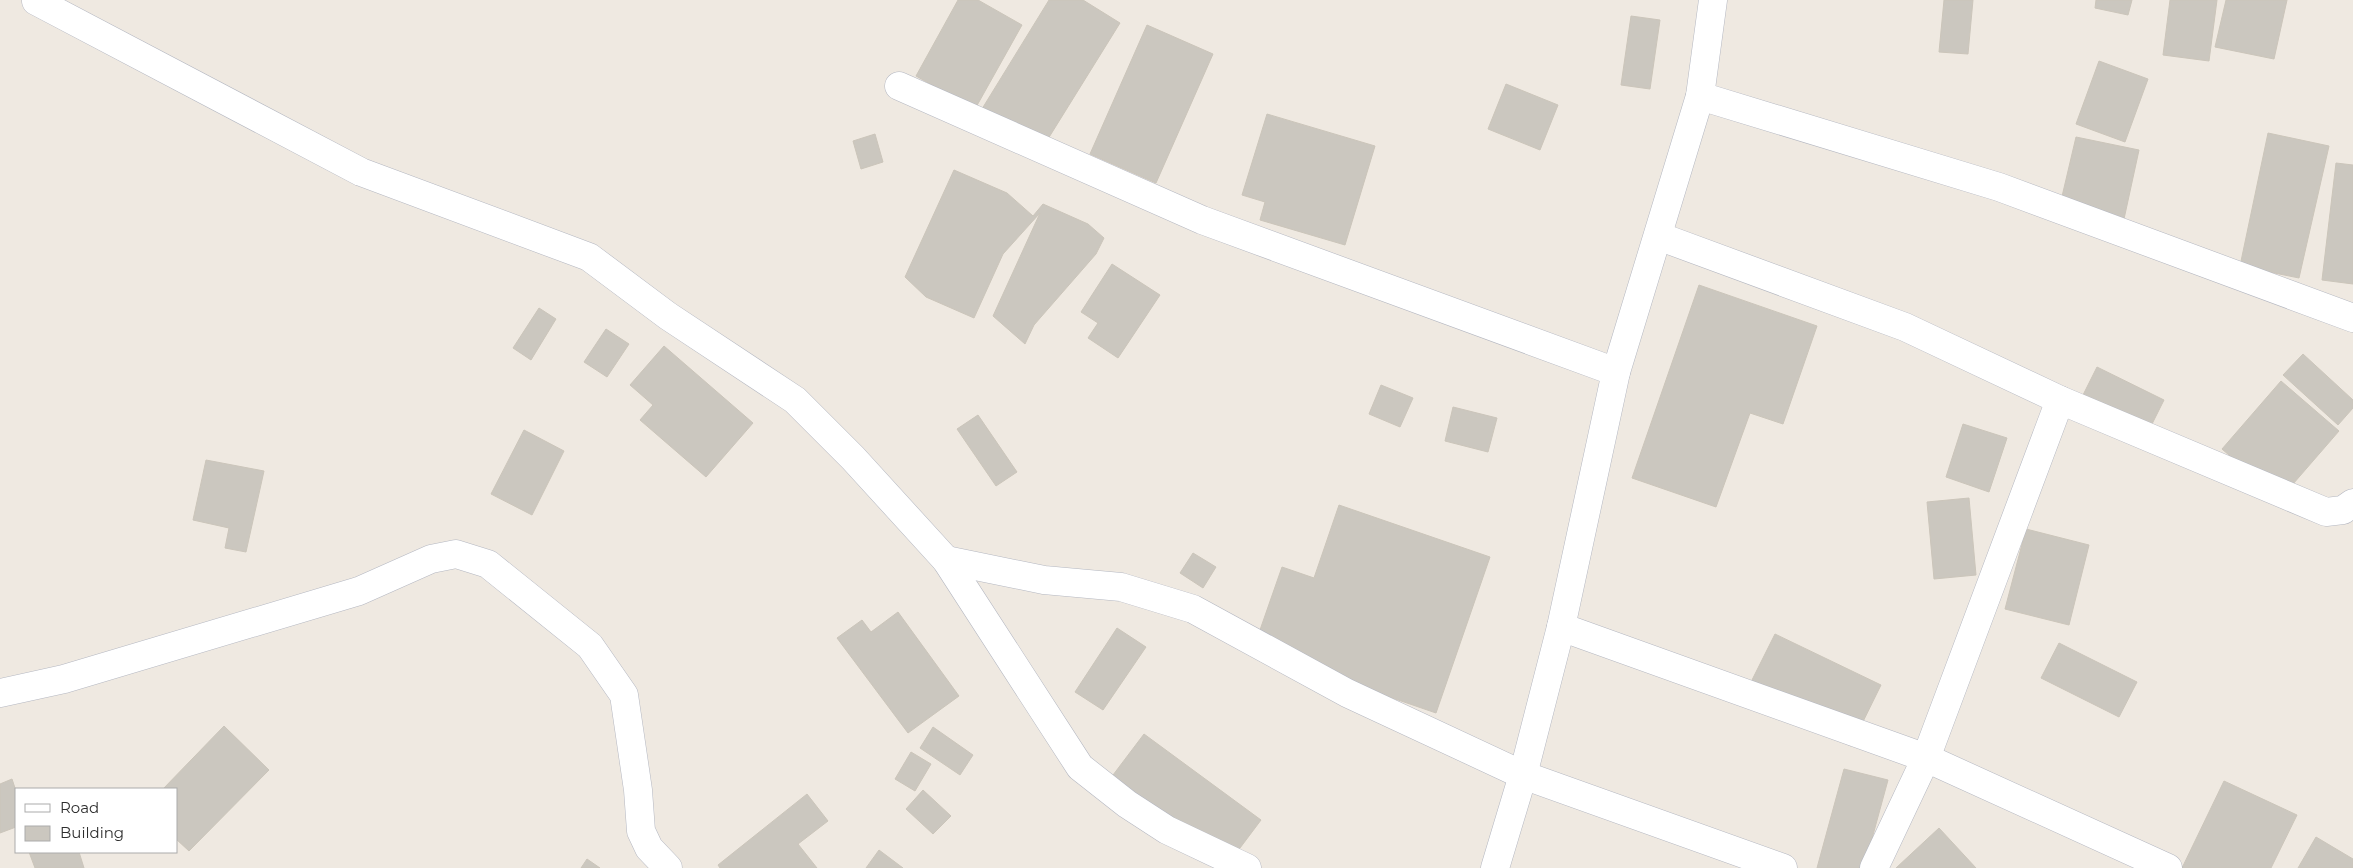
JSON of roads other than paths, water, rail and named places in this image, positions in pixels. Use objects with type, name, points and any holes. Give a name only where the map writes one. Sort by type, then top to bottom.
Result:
[{"type":"street","points":[[1495,868],[1523,775],[1561,627],[1616,372],[1700,96],[1713,0]]},
{"type":"street","points":[[36,1],[361,172],[588,257],[668,316],[795,400],[853,458],[946,560],[1080,767],[1127,804],[1167,830],[1247,868]]},
{"type":"street","points":[[898,86],[1202,220],[1616,372]]},
{"type":"street","points":[[1700,96],[1999,187],[2353,318]]},
{"type":"street","points":[[1658,236],[1905,327],[2060,400],[2326,512],[2350,511]]},
{"type":"street","points":[[1874,868],[1926,758],[2060,400]]},
{"type":"street","points":[[0,693],[64,679],[359,592],[431,559],[456,554],[488,564],[590,646],[624,695],[638,790],[641,831],[649,848],[668,868]]},
{"type":"street","points":[[946,560],[1044,580],[1121,587],[1193,609],[1347,693],[1523,775],[1783,868]]},
{"type":"street","points":[[1561,627],[1926,758],[2168,868]]}]
